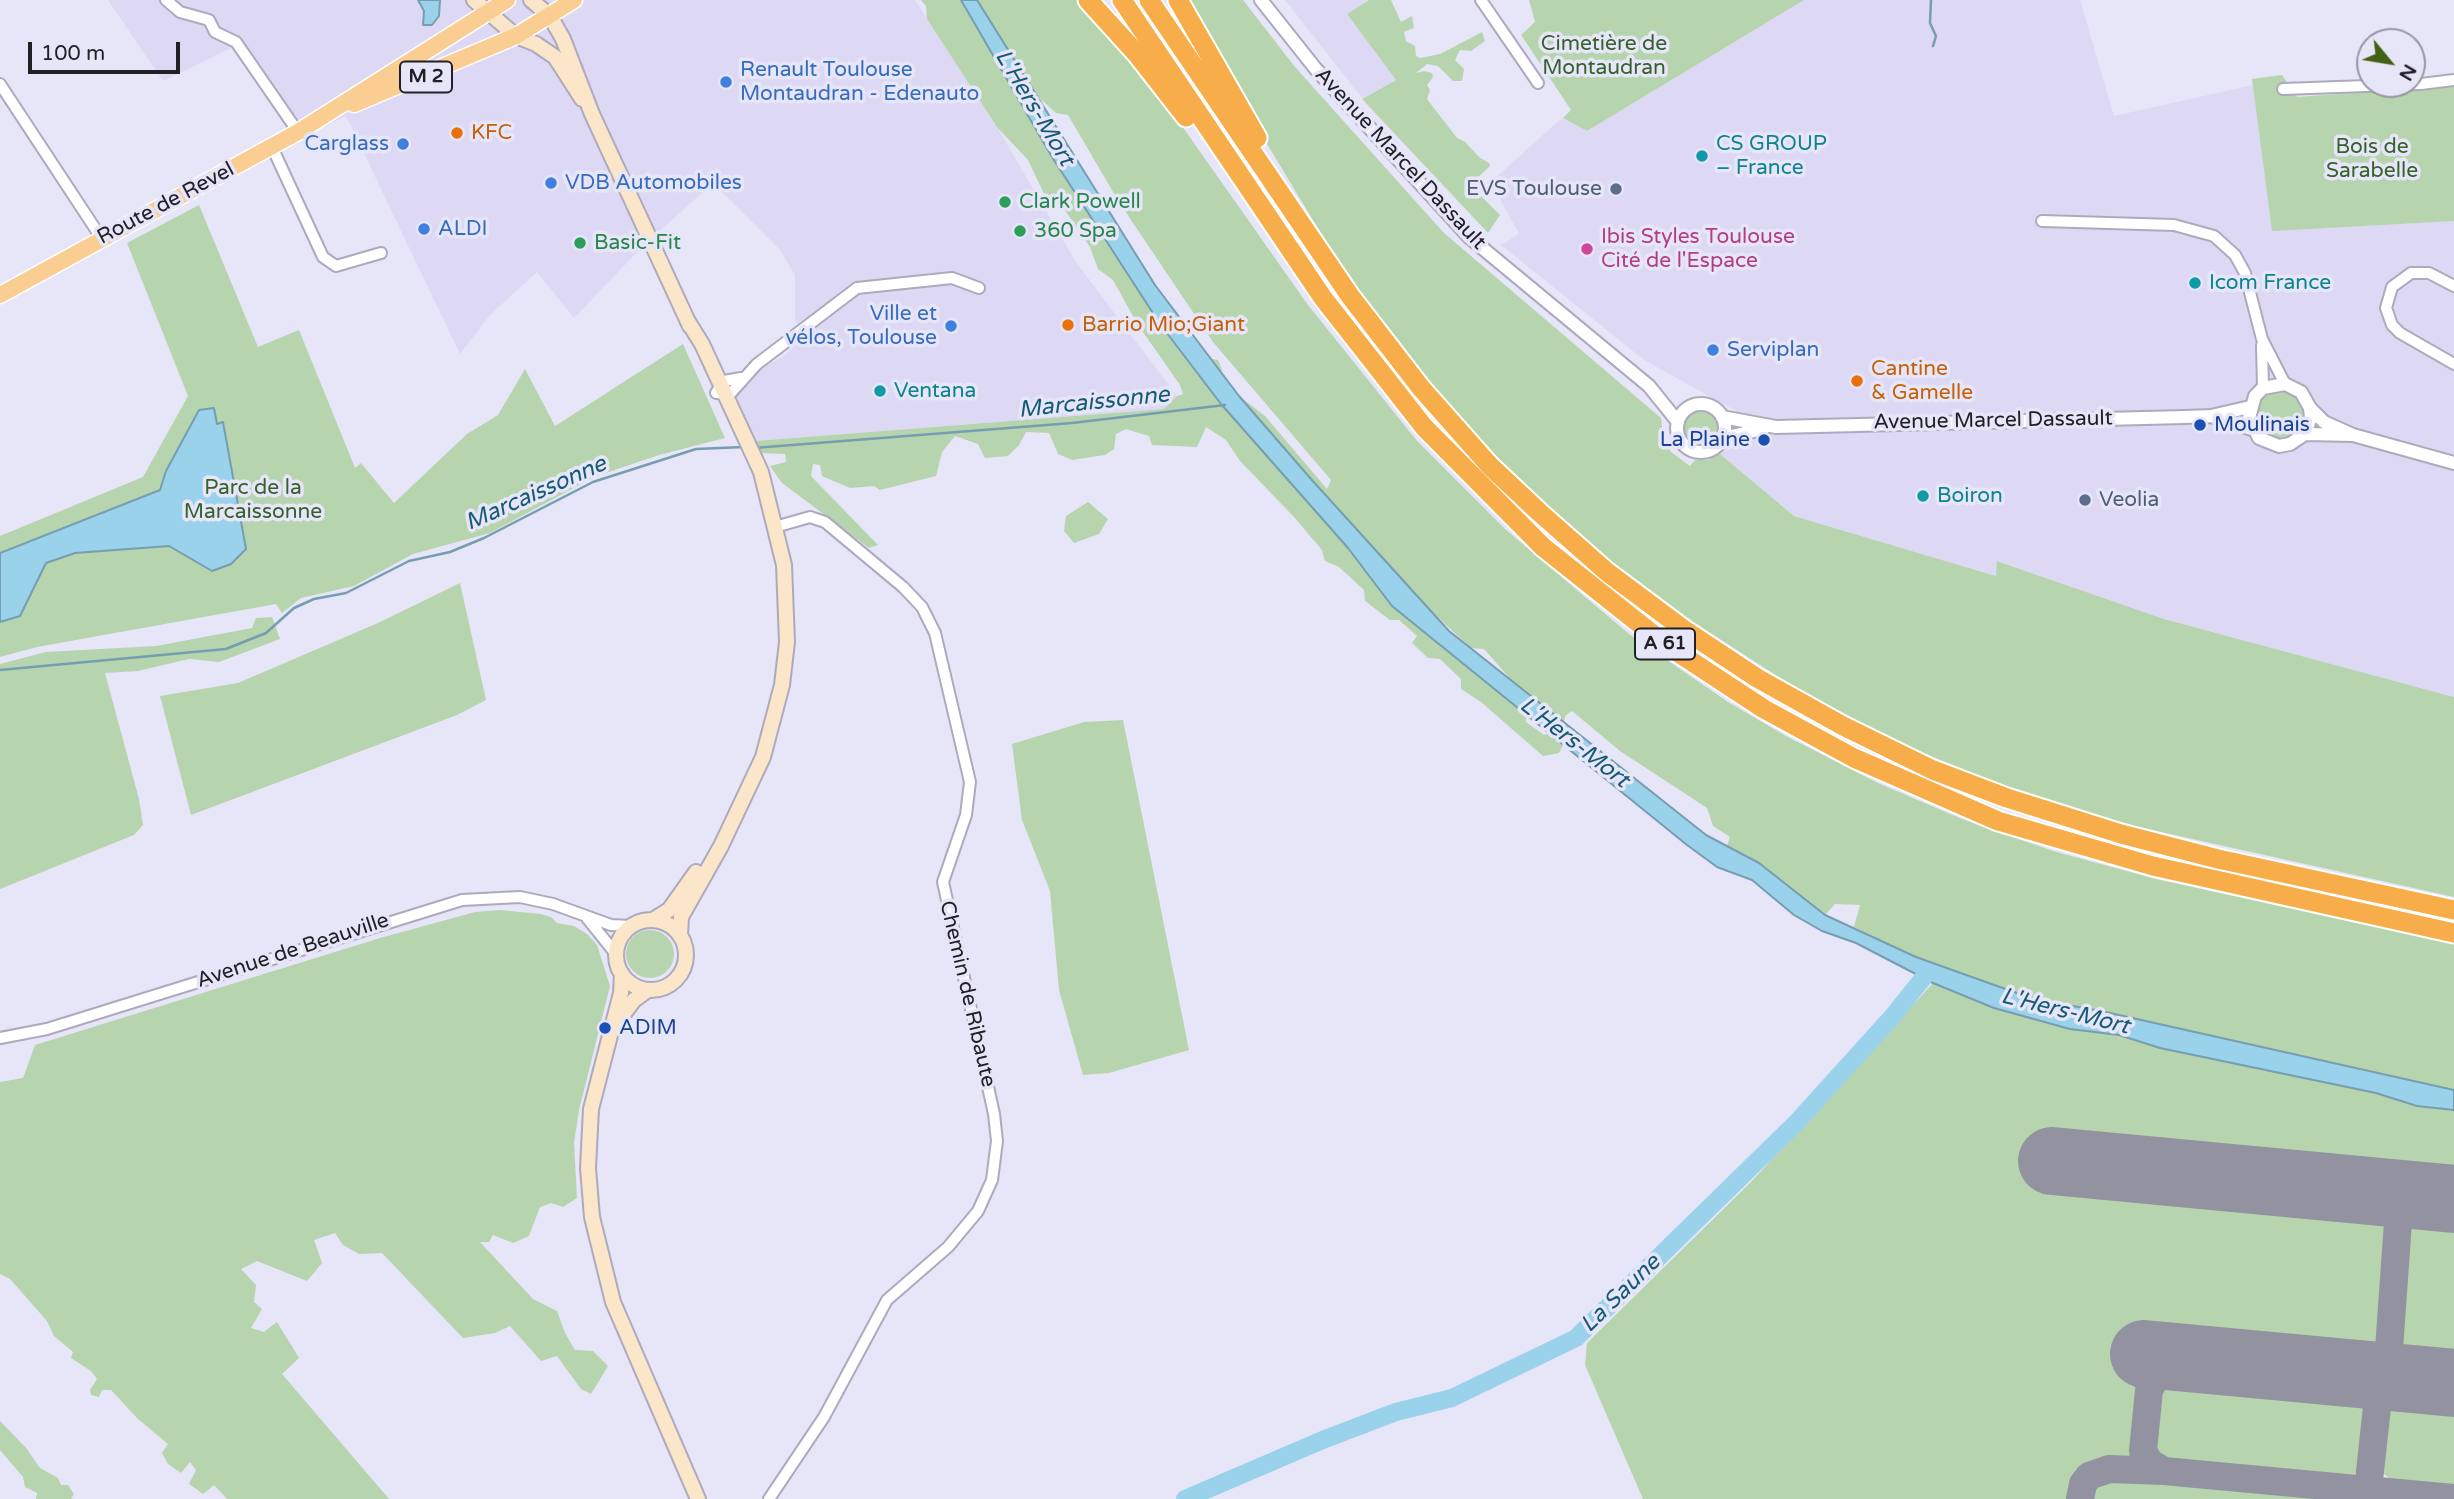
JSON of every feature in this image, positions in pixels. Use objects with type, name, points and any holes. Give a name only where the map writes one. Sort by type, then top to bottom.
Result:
[{"type":"highway","points":[[1088,0],[1136,53],[1206,147],[1282,239]]},
{"type":"highway","name":"A 61","points":[[1122,0],[1282,239],[1385,379],[1424,427],[1509,514],[1629,618],[1764,709],[1867,764],[1998,821],[2153,866],[2454,933]]},
{"type":"highway","name":"A 61","points":[[1149,0],[1393,355],[1490,466],[1607,572],[1686,631],[1802,705],[1921,764],[2045,811],[2218,859],[2454,910]]},
{"type":"highway","points":[[1178,0],[1266,155],[1263,168]]},
{"type":"main road","points":[[474,0],[516,36],[536,44],[555,57],[592,114]]},
{"type":"main road","name":"Route de Revel","points":[[0,295],[298,132],[507,0]]},
{"type":"main road","points":[[531,0],[550,16],[583,85],[592,114],[744,441],[769,503],[784,565],[787,606],[782,685],[763,757],[681,916],[680,936],[685,954],[681,973],[667,986],[648,989],[633,985],[622,974]]},
{"type":"main road","name":"Route de Revel","points":[[332,112],[379,96],[494,43],[516,36],[574,0]]},
{"type":"main road","points":[[698,1499],[622,1326],[598,1250],[589,1186],[589,1129],[595,1087],[612,1031],[622,974],[616,954],[620,938],[631,926],[653,920],[669,910],[731,822]]},
{"type":"main road","points":[[653,920],[671,926],[680,936]]},
{"type":"main road","points":[[612,1031],[634,1000],[648,989]]},
{"type":"street","points":[[166,0],[180,12],[209,20],[215,32],[236,42],[298,132]]},
{"type":"street","name":"Avenue Marcel Dassault","points":[[1261,0],[1315,68],[1469,237],[1649,386],[1678,422],[1679,438],[1690,449],[1712,449],[1723,438],[1776,427],[2211,416],[2250,407]]},
{"type":"street","points":[[1481,0],[1538,83]]},
{"type":"street","points":[[2283,89],[2454,80]]},
{"type":"street","points":[[0,84],[102,239]]},
{"type":"street","points":[[272,147],[323,257],[336,266],[381,253]]},
{"type":"street","points":[[2042,221],[2174,225],[2214,236],[2235,255],[2245,273],[2262,339],[2285,384],[2263,388]]},
{"type":"street","points":[[2454,286],[2429,273],[2411,273],[2392,287],[2386,308],[2392,325],[2400,333],[2454,364]]},
{"type":"street","points":[[721,391],[857,288],[952,278],[970,282],[979,288]]},
{"type":"street","points":[[2252,429],[2250,407],[2263,388],[2262,339]]},
{"type":"street","name":"Avenue Marcel Dassault","points":[[2285,384],[2301,392],[2310,408],[2325,422],[2353,435],[2454,463]]},
{"type":"street","name":"Avenue Marcel Dassault","points":[[1649,386],[1689,407],[1705,404],[1713,407],[1722,417],[1776,427]]},
{"type":"street","points":[[1678,422],[1689,407]]},
{"type":"street","points":[[2305,434],[2309,426],[2310,408]]},
{"type":"street","name":"Avenue Marcel Dassault","points":[[2211,416],[2252,429],[2259,438],[2279,446],[2290,444],[2305,434],[2353,435]]},
{"type":"street","points":[[1722,417],[1725,426],[1723,438]]},
{"type":"street","name":"Chemin de Ribaute","points":[[769,1499],[824,1417],[887,1300],[948,1247],[978,1211],[992,1180],[997,1141],[994,1114],[943,881],[966,815],[970,782],[935,633],[922,607],[903,587],[825,522],[810,517],[775,527]]},
{"type":"street","name":"Avenue de Beauville","points":[[0,1038],[47,1028],[462,900],[520,897],[553,904],[587,918],[631,926]]},
{"type":"street","name":"Avenue de Beauville","points":[[587,918],[616,954]]},
{"type":"shaded area","points":[[108,0],[915,0],[997,127],[1076,262],[1177,396],[1165,409],[755,441],[735,395],[760,369],[784,356],[806,336],[795,320],[795,275],[780,250],[713,183],[644,245],[574,318],[537,272],[490,315],[460,354],[346,116],[295,141],[233,47],[163,81]]},
{"type":"shaded area","points":[[1285,0],[1368,0],[1347,14],[1396,80],[1362,98]]},
{"type":"shaded area","points":[[1804,0],[2080,0],[2114,116],[2253,85],[2272,230],[2454,221],[2454,697],[2164,619],[1998,561],[1997,576],[1794,516],[1720,454],[1739,442],[1736,411],[1644,360],[1501,245],[1519,234],[1491,182],[1556,123],[1563,118],[1587,131]]},
{"type":"green space","points":[[921,0],[961,0],[1052,157],[1160,324],[1183,354],[1218,360],[1222,370],[1215,391],[1239,396],[1265,416],[1327,489],[1331,480],[1213,342],[1119,202],[1068,115],[1056,113],[1034,93],[977,0],[1078,0],[1146,75],[1308,305],[1417,441],[1505,529],[1629,634],[1728,702],[1786,736],[1878,783],[1962,819],[2053,851],[2156,879],[2454,944],[2454,1090],[2101,1011],[2034,999],[1916,957],[1854,927],[1860,905],[1835,904],[1825,915],[1759,863],[1727,846],[1730,837],[1713,826],[1707,808],[1620,751],[1572,711],[1565,716],[1563,730],[1526,715],[1526,722],[1544,735],[1552,732],[1564,743],[1559,753],[1543,756],[1481,702],[1461,689],[1461,679],[1440,659],[1428,658],[1412,643],[1417,636],[1399,620],[1390,620],[1365,601],[1364,590],[1339,567],[1325,561],[1322,550],[1240,461],[1226,440],[1206,427],[1197,447],[1152,445],[1149,436],[1126,429],[1116,434],[1114,449],[1105,455],[1072,460],[1058,454],[1049,433],[1026,432],[1019,445],[1008,456],[985,458],[978,444],[955,436],[942,452],[936,476],[880,490],[874,486],[850,488],[822,476],[820,465],[813,464],[811,476],[878,545],[869,548],[782,483],[770,466],[786,462],[785,454],[761,453],[755,441],[1164,409],[1177,396],[1183,394],[1180,385],[1138,325],[1113,280],[1098,269],[1090,247],[1058,200],[1046,198],[1028,160],[997,127],[927,19],[926,6]],"holes":[[[1380,585],[1429,609],[1471,648],[1484,649],[1514,683]]]},
{"type":"green space","points":[[1183,0],[1243,0],[1295,67],[1444,233],[1661,418],[1663,435],[1671,452],[1690,466],[1695,460],[1708,460],[1720,454],[1794,516],[1996,576],[1997,561],[2164,619],[2454,697],[2454,897],[2125,824],[2015,790],[1918,751],[1802,692],[1681,614],[1595,550],[1518,479],[1447,404],[1403,350],[1340,265]]},
{"type":"green space","points":[[1369,0],[1391,0],[1401,22],[1412,16],[1414,28],[1404,32],[1406,41],[1415,46],[1416,56],[1420,58],[1440,54],[1482,32],[1485,41],[1471,51],[1460,50],[1455,60],[1464,69],[1462,81],[1453,81],[1438,66],[1427,64],[1416,73],[1432,73],[1433,77],[1427,85],[1430,90],[1427,99],[1457,138],[1489,163],[1490,166],[1470,185],[1500,215],[1488,233],[1362,99],[1396,80],[1347,14]]},
{"type":"green space","name":"Cimetière de Montaudran","points":[[1529,0],[1804,0],[1587,131],[1563,118],[1571,110],[1521,35],[1535,22]]},
{"type":"green space","name":"Bois de Sarabelle","points":[[2282,75],[2297,97],[2356,93],[2356,98],[2426,98],[2426,88],[2454,86],[2454,221],[2272,231],[2252,79]]},
{"type":"green space","name":"Parc de la Marcaissonne","points":[[199,205],[258,347],[299,330],[355,468],[361,463],[394,503],[467,434],[498,415],[525,369],[555,426],[683,344],[725,438],[659,455],[594,477],[490,533],[413,554],[354,586],[301,598],[282,613],[276,604],[37,647],[0,657],[0,536],[143,477],[188,396],[127,243]]},
{"type":"green space","points":[[2280,390],[2298,397],[2305,415],[2298,433],[2280,440],[2262,433],[2255,415],[2262,397]]},
{"type":"green space","points":[[1701,410],[1714,416],[1720,429],[1714,442],[1701,448],[1688,442],[1682,429],[1688,416]]},
{"type":"green space","points":[[1088,502],[1108,519],[1099,534],[1074,543],[1064,531],[1066,516]]},
{"type":"green space","points":[[460,583],[486,700],[457,715],[191,815],[160,696],[238,683],[378,623]]},
{"type":"green space","points":[[272,617],[280,639],[219,662],[189,659],[138,671],[105,673],[139,799],[143,825],[134,835],[0,889],[0,664],[46,652],[156,646],[252,628],[256,618]]},
{"type":"green space","points":[[1123,720],[1189,1050],[1109,1073],[1083,1075],[1059,990],[1050,891],[1022,820],[1012,744],[1084,722]]},
{"type":"green space","points":[[500,910],[541,914],[551,917],[557,923],[574,926],[587,934],[597,945],[610,986],[579,1110],[574,1143],[577,1198],[563,1207],[551,1203],[540,1207],[529,1236],[513,1243],[493,1235],[489,1242],[480,1242],[533,1299],[557,1311],[575,1350],[593,1351],[608,1366],[591,1394],[581,1389],[557,1356],[541,1361],[510,1326],[495,1333],[463,1338],[382,1253],[359,1254],[343,1245],[335,1233],[314,1240],[322,1263],[307,1281],[257,1261],[241,1269],[256,1285],[254,1302],[262,1309],[251,1328],[264,1332],[277,1322],[299,1358],[282,1374],[389,1499],[227,1499],[214,1485],[203,1494],[189,1484],[196,1470],[190,1462],[181,1473],[168,1464],[162,1453],[168,1444],[138,1419],[111,1390],[102,1390],[99,1397],[91,1395],[90,1390],[97,1379],[91,1371],[71,1358],[73,1352],[54,1336],[47,1321],[10,1279],[0,1274],[0,1082],[23,1078],[35,1045],[380,938],[475,912]]},
{"type":"green space","points":[[650,930],[667,937],[674,954],[667,971],[650,978],[633,971],[626,954],[633,937]]},
{"type":"green space","points":[[1933,983],[1994,1008],[2070,1029],[2119,1035],[2160,1048],[2376,1093],[2417,1106],[2454,1110],[2454,1361],[2146,1332],[2136,1448],[2128,1459],[2097,1464],[2081,1475],[2073,1499],[1643,1499],[1585,1365],[1587,1343],[1751,1182]]},
{"type":"green space","points":[[2180,1380],[2354,1396],[2366,1408],[2369,1417],[2363,1466],[2351,1478],[2342,1480],[2163,1462],[2157,1457],[2152,1444],[2155,1403],[2164,1386]]},
{"type":"green space","points":[[2402,1400],[2454,1405],[2454,1490],[2396,1483],[2381,1472],[2384,1417],[2393,1404]]},
{"type":"green space","points":[[0,1421],[26,1448],[40,1468],[58,1478],[61,1485],[68,1485],[74,1494],[71,1499],[36,1499],[37,1493],[25,1487],[23,1477],[0,1450]]},
{"type":"green space","points":[[2100,1476],[2345,1499],[2088,1499],[2091,1484]]},
{"type":"water","points":[[418,0],[440,0],[439,16],[432,25],[423,25],[424,11]]},
{"type":"water","name":"L'Hers-Mort","points":[[961,0],[977,0],[1155,285],[1239,396],[1311,479],[1449,631],[1706,835],[1759,863],[1825,915],[1916,957],[2034,999],[2101,1011],[2454,1090],[2454,1110],[2417,1106],[2376,1093],[2160,1048],[2119,1035],[2070,1029],[1994,1008],[1933,983],[1856,943],[1822,931],[1794,915],[1752,880],[1717,867],[1687,845],[1392,606],[1348,548],[1221,404],[1160,324],[1052,157]]},
{"type":"water","points":[[214,408],[217,424],[223,422],[246,549],[231,564],[212,571],[169,546],[75,553],[46,563],[20,616],[0,622],[0,553],[160,490],[166,471],[199,410]]},
{"type":"waterway","points":[[1931,0],[1930,23],[1936,36],[1933,46]]},
{"type":"waterway","name":"Marcaissonne","points":[[754,448],[1072,423],[1225,405]]},
{"type":"waterway","name":"Marcaissonne","points":[[0,670],[226,649],[266,633],[294,608],[314,599],[346,593],[409,561],[450,552],[484,538],[593,482],[696,449],[744,447]]},
{"type":"waterway","name":"La Saune","points":[[1185,1499],[1325,1439],[1396,1412],[1452,1398],[1576,1338],[1796,1123],[1892,1017],[1928,972]]},
{"type":"taxiway","points":[[2387,1377],[2400,1194]]},
{"type":"taxiway","points":[[2164,1471],[2150,1463],[2143,1451],[2149,1390],[2160,1370],[2180,1357]]},
{"type":"taxiway","points":[[2359,1374],[2372,1381],[2378,1398],[2367,1499]]},
{"type":"taxiway","points":[[2080,1499],[2083,1484],[2089,1476],[2109,1469],[2164,1471],[2454,1498]]},
{"type":"runway","points":[[2052,1161],[2454,1199]]},
{"type":"runway","points":[[2144,1354],[2454,1383]]},
{"type":"place","name":"Renault Toulouse Montaudran - Edenauto","points":[[726,82]]},
{"type":"place","name":"KFC","points":[[457,133]]},
{"type":"place","name":"Carglass","points":[[403,144]]},
{"type":"place","name":"CS GROUP – France","points":[[1702,156]]},
{"type":"place","name":"VDB Automobiles","points":[[551,183]]},
{"type":"place","name":"EVS Toulouse","points":[[1616,189]]},
{"type":"place","name":"Clark Powell","points":[[1005,202]]},
{"type":"place","name":"ALDI","points":[[424,229]]},
{"type":"place","name":"360 Spa","points":[[1020,231]]},
{"type":"place","name":"Basic-Fit","points":[[580,243]]},
{"type":"place","name":"Ibis Styles Toulouse Cité de l'Espace","points":[[1587,249]]},
{"type":"place","name":"Icom France","points":[[2195,283]]},
{"type":"place","name":"Barrio Mio;Giant","points":[[1068,325]]},
{"type":"place","name":"Ville et vélos, Toulouse","points":[[951,326]]},
{"type":"place","name":"Serviplan","points":[[1713,350]]},
{"type":"place","name":"Cantine & Gamelle","points":[[1857,381]]},
{"type":"place","name":"Ventana","points":[[880,391]]},
{"type":"place","name":"Moulinais","points":[[2200,425]]},
{"type":"place","name":"La Plaine","points":[[1764,440]]},
{"type":"place","name":"Boiron","points":[[1923,496]]},
{"type":"place","name":"Veolia","points":[[2085,500]]},
{"type":"place","name":"ADIM","points":[[605,1028]]}]
